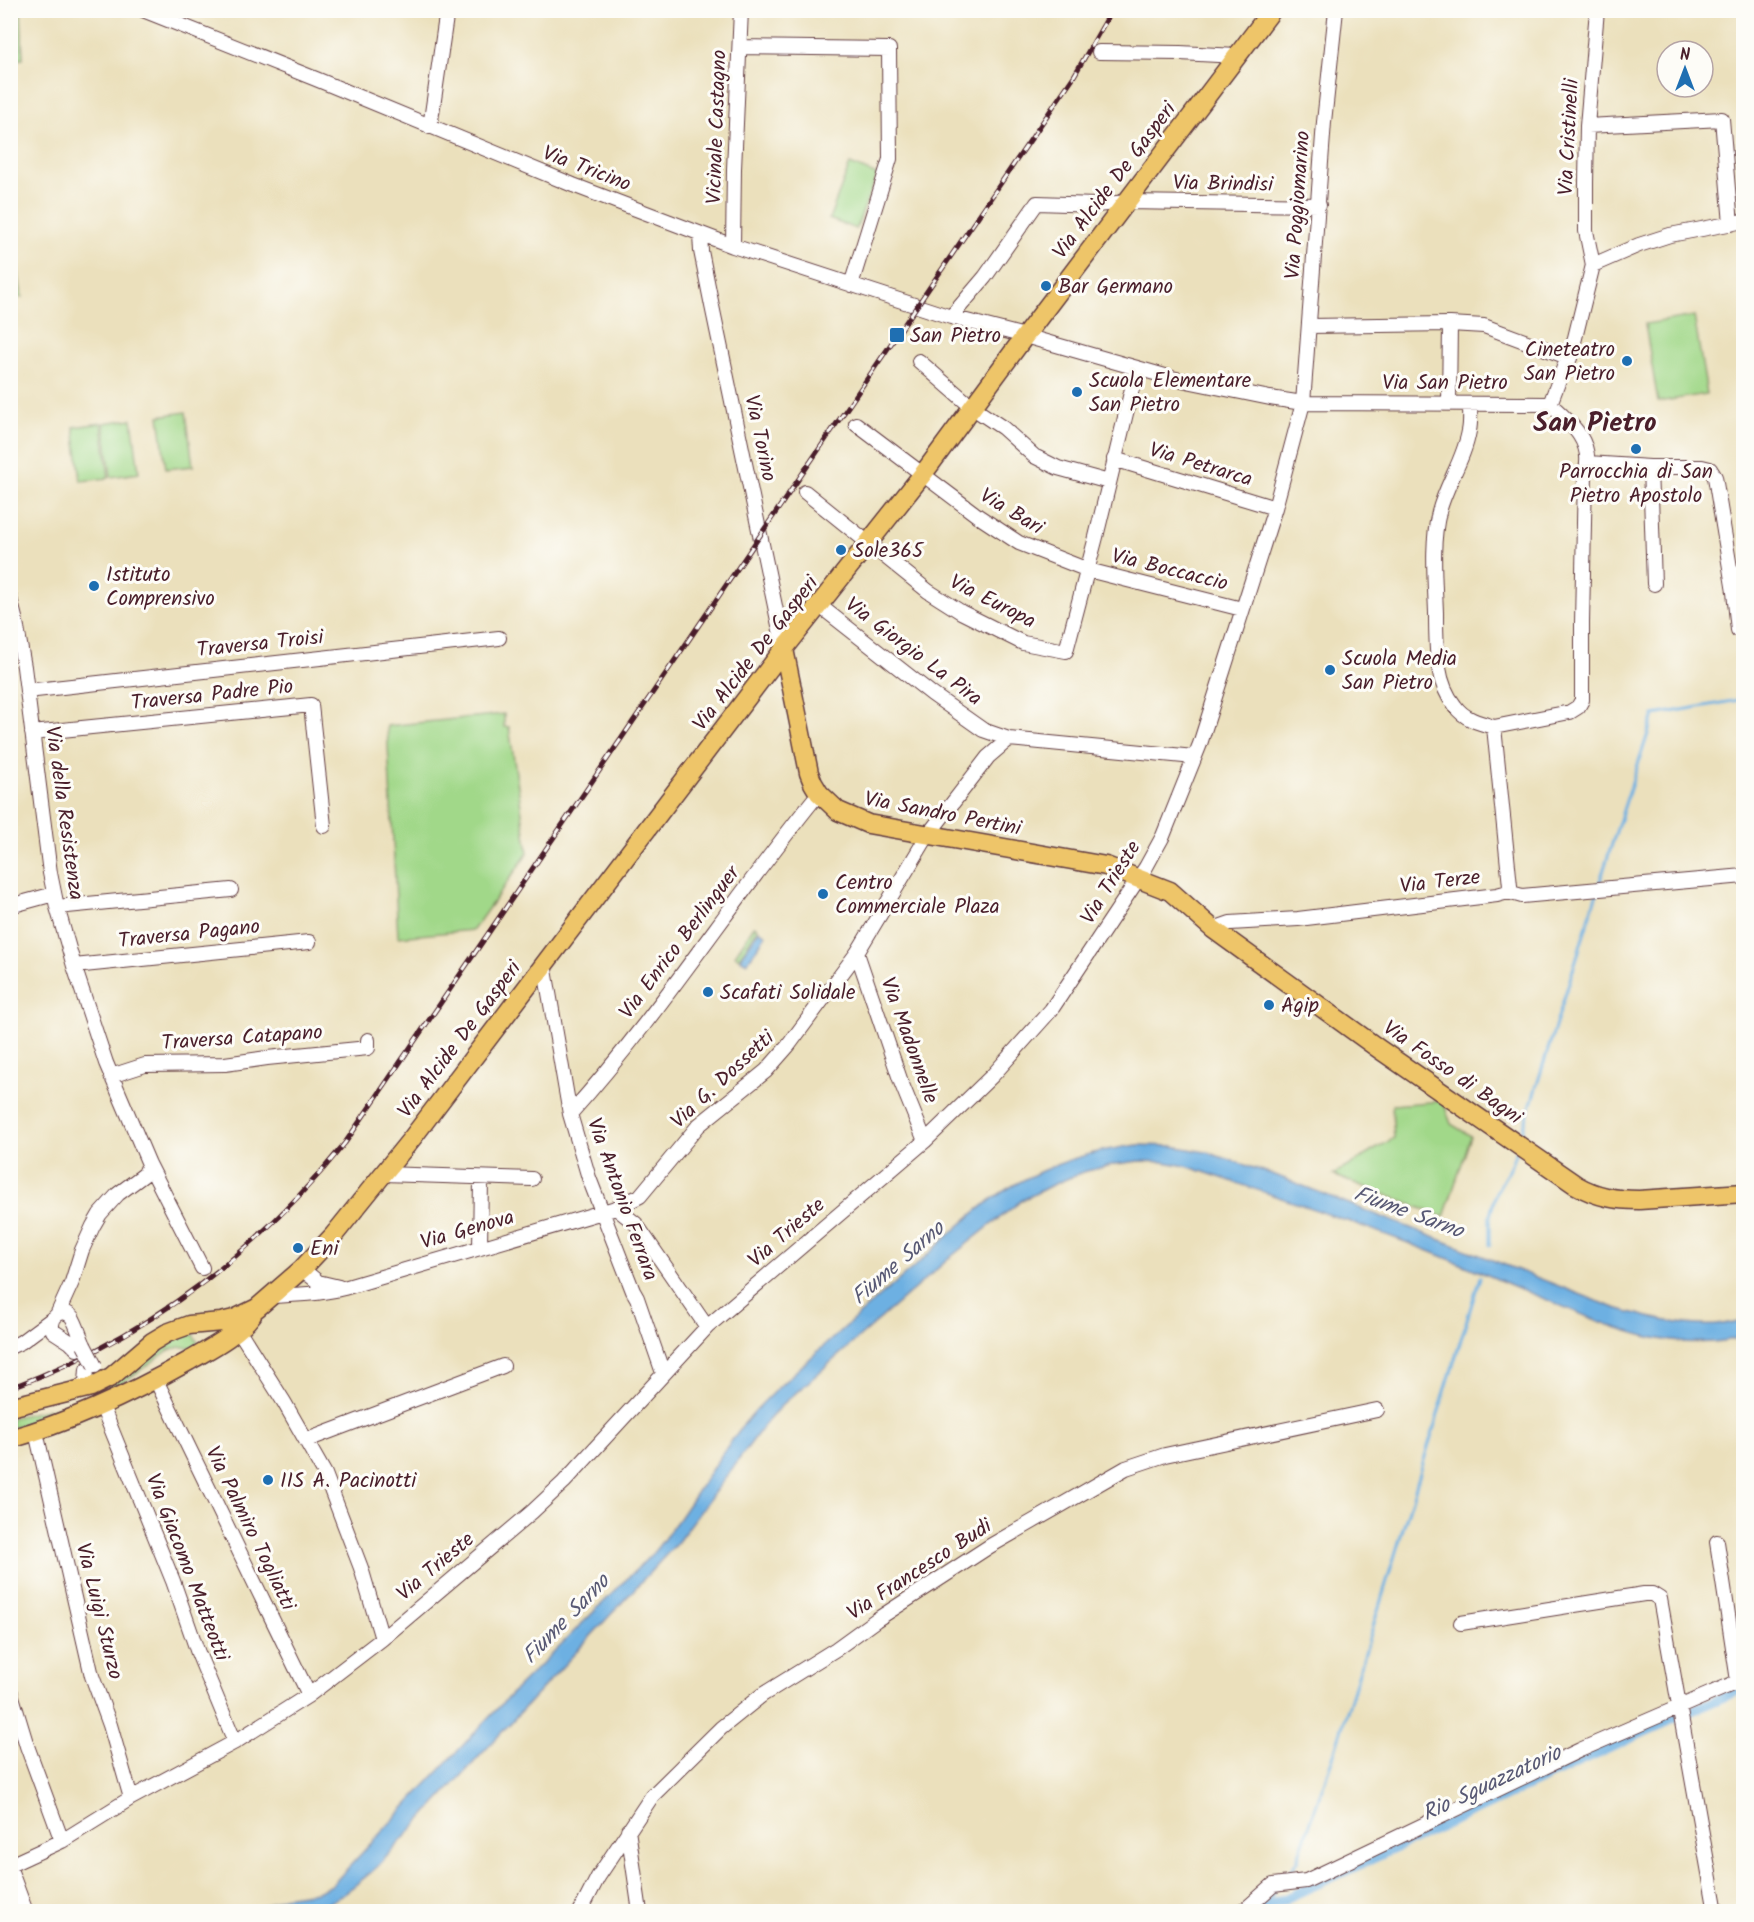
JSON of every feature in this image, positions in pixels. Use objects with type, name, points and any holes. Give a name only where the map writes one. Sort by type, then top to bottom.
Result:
[{"type":"main road","name":"Via Alcide De Gasperi","points":[[10,1439],[36,1432],[102,1406],[156,1380],[197,1356],[238,1329],[257,1308],[302,1269],[351,1215],[784,649],[923,474],[1272,10]]},
{"type":"main road","name":"Via Sandro Pertini","points":[[784,649],[809,773],[819,793],[838,811],[860,822],[928,835],[1106,866],[1136,865],[1142,873]]},
{"type":"main road","name":"Via Fosso di Bagni","points":[[1142,873],[1170,891],[1213,929],[1379,1049],[1576,1185],[1597,1196],[1609,1199],[1640,1200],[1743,1193]]},
{"type":"main road","name":"Via Alcide De Gasperi","points":[[10,1407],[91,1387],[111,1377],[167,1333],[189,1326],[234,1319],[257,1308]]},
{"type":"main road","points":[[189,1326],[202,1330],[206,1335],[206,1344],[197,1356]]},
{"type":"street","name":"Via Tricino","points":[[143,10],[306,75],[430,128],[733,246],[951,317],[1137,368]]},
{"type":"street","points":[[430,128],[447,10]]},
{"type":"street","name":"Vicinale Castagno","points":[[733,246],[741,10]]},
{"type":"street","name":"Via Poggiomarino","points":[[1303,403],[1324,122],[1336,10]]},
{"type":"street","name":"Via Cristinelli","points":[[1593,265],[1586,231],[1587,126],[1597,10]]},
{"type":"street","points":[[740,47],[889,50],[890,159],[850,285]]},
{"type":"street","points":[[1099,52],[1237,56]]},
{"type":"street","points":[[1470,404],[1470,429],[1466,446],[1444,494],[1438,514],[1435,539],[1437,655],[1443,683],[1456,708],[1467,718],[1494,727],[1570,712],[1578,707],[1582,700],[1584,496],[1588,452],[1581,435],[1550,404],[1570,358],[1593,265],[1670,235],[1737,223],[1722,119],[1587,126]]},
{"type":"street","name":"Via Brindisi","points":[[951,317],[985,277],[1037,203],[1096,205],[1127,202],[1319,206]]},
{"type":"street","name":"Via Torino","points":[[700,234],[719,344],[784,649]]},
{"type":"street","points":[[1309,326],[1450,324],[1484,326],[1570,358]]},
{"type":"street","points":[[1449,404],[1450,324]]},
{"type":"street","points":[[919,361],[973,408],[1004,428],[1034,456],[1059,468],[1109,482]]},
{"type":"street","points":[[1088,570],[1137,368]]},
{"type":"street","name":"Via San Pietro","points":[[1137,368],[1172,378],[1303,403],[1550,404]]},
{"type":"street","name":"Via Trieste","points":[[10,1867],[62,1841],[131,1798],[235,1742],[309,1695],[382,1639],[532,1512],[564,1482],[706,1327],[925,1141],[993,1075],[1051,1010],[1142,873],[1163,836],[1174,810],[1194,757],[1275,508],[1303,403]]},
{"type":"street","name":"Via Bari","points":[[856,424],[978,516],[1018,543],[1088,570]]},
{"type":"street","name":"Via Petrarca","points":[[1114,459],[1275,508]]},
{"type":"street","points":[[1588,463],[1710,469],[1713,473],[1734,592],[1738,630]]},
{"type":"street","points":[[1650,467],[1654,584]]},
{"type":"street","points":[[805,492],[870,543]]},
{"type":"street","name":"Via Europa","points":[[870,543],[928,591],[982,624],[1023,643],[1066,651],[1088,570]]},
{"type":"street","name":"Via Boccaccio","points":[[1088,570],[1242,609]]},
{"type":"street","name":"Via della Resistenza","points":[[10,598],[20,641],[56,901],[74,966],[111,1076],[149,1164],[202,1268]]},
{"type":"street","name":"Via Giorgio La Pira","points":[[820,606],[932,694],[983,730],[1009,739],[1194,757]]},
{"type":"street","name":"Traversa Troisi","points":[[27,691],[498,638]]},
{"type":"street","name":"Traversa Padre Pio","points":[[32,733],[311,705],[324,826]]},
{"type":"street","name":"Via Terze","points":[[1213,929],[1230,923],[1298,919],[1508,892],[1510,885],[1494,727]]},
{"type":"street","name":"Via Giorgio La Pira","points":[[983,730],[988,748],[987,757]]},
{"type":"street","points":[[987,757],[1009,739]]},
{"type":"street","name":"Via G. Dossetti","points":[[609,1210],[640,1196],[699,1125],[777,1060],[857,953],[928,835],[987,757]]},
{"type":"street","name":"Via Enrico Berlinguer","points":[[570,1114],[599,1082],[649,1018],[819,793]]},
{"type":"street","points":[[1508,892],[1522,896],[1743,876]]},
{"type":"street","points":[[10,906],[231,890]]},
{"type":"street","name":"Traversa Pagano","points":[[74,966],[309,942]]},
{"type":"street","name":"Via Madonnelle","points":[[857,953],[901,1082],[925,1141]]},
{"type":"street","name":"Via Antonio Ferrara","points":[[544,964],[570,1114],[589,1178],[609,1210],[633,1291],[663,1373]]},
{"type":"street","name":"Traversa Catapano","points":[[111,1076],[145,1065],[225,1064],[368,1048],[368,1040]]},
{"type":"street","points":[[81,1347],[53,1331],[54,1317],[72,1282],[87,1237],[100,1214],[118,1194],[145,1174],[149,1164]]},
{"type":"street","points":[[384,1174],[532,1179]]},
{"type":"street","points":[[480,1248],[481,1178]]},
{"type":"street","points":[[640,1196],[635,1215],[636,1224],[706,1327]]},
{"type":"street","points":[[609,1210],[636,1224]]},
{"type":"street","name":"Via Genova","points":[[272,1296],[329,1292],[609,1210]]},
{"type":"street","points":[[302,1269],[318,1282],[344,1288]]},
{"type":"street","points":[[72,1282],[72,1318],[81,1347],[91,1367],[107,1371],[126,1364]]},
{"type":"street","points":[[16,1344],[54,1317],[64,1313],[72,1318]]},
{"type":"street","points":[[238,1329],[307,1440],[329,1484],[361,1568],[382,1639]]},
{"type":"street","points":[[16,1344],[42,1337],[61,1337]]},
{"type":"street","points":[[307,1440],[503,1366]]},
{"type":"street","points":[[71,1393],[86,1382],[91,1367]]},
{"type":"street","name":"Via Palmiro Togliatti","points":[[156,1380],[309,1695]]},
{"type":"street","name":"Via Giacomo Matteotti","points":[[102,1406],[235,1742]]},
{"type":"street","name":"Via Francesco Budi","points":[[580,1911],[598,1877],[652,1796],[721,1728],[762,1695],[836,1649],[876,1620],[990,1546],[1126,1468],[1165,1455],[1377,1410]]},
{"type":"street","name":"Via Luigi Sturzo","points":[[36,1432],[92,1676],[110,1725],[131,1798]]},
{"type":"street","points":[[1238,1911],[1247,1908],[1273,1885],[1306,1881],[1569,1755],[1741,1680],[1717,1542]]},
{"type":"street","points":[[1461,1623],[1652,1594],[1660,1599],[1716,1911]]},
{"type":"street","points":[[11,1691],[27,1746],[62,1841]]},
{"type":"street","points":[[628,1830],[640,1911]]},
{"type":"street","points":[[10,1867],[26,1911]]},
{"type":"green space","points":[[11,10],[21,11],[23,59],[11,60]]},
{"type":"green space","points":[[850,164],[877,175],[856,229],[829,219]]},
{"type":"green space","points":[[11,251],[15,251],[22,297],[11,299]]},
{"type":"green space","points":[[1694,316],[1707,394],[1658,402],[1645,324]]},
{"type":"green space","points":[[186,412],[193,466],[166,469],[159,416]]},
{"type":"green space","points":[[132,419],[139,473],[111,477],[104,423]]},
{"type":"green space","points":[[102,423],[109,478],[81,481],[74,427]]},
{"type":"green space","points":[[504,714],[504,727],[509,727],[528,853],[473,930],[398,937],[387,726]]},
{"type":"green space","points":[[754,926],[758,928],[739,958],[735,955]]},
{"type":"green space","points":[[1443,1101],[1451,1124],[1471,1136],[1444,1217],[1333,1175],[1394,1138],[1392,1105]]},
{"type":"green space","points":[[193,1334],[198,1343],[193,1347],[169,1350],[104,1396],[34,1422],[11,1428],[11,1418],[62,1406],[91,1396],[165,1343]]},
{"type":"water","points":[[759,930],[766,935],[747,963],[740,959]]},
{"type":"water","name":"Fiume Sarno","points":[[1138,1145],[1172,1146],[1206,1152],[1275,1175],[1615,1308],[1665,1321],[1690,1324],[1716,1325],[1743,1320],[1743,1337],[1717,1342],[1692,1343],[1667,1340],[1619,1328],[1419,1247],[1186,1166],[1139,1161],[1083,1172],[1021,1201],[953,1255],[782,1405],[765,1424],[677,1543],[377,1867],[344,1894],[314,1910],[293,1913],[253,1911],[283,1897],[317,1892],[332,1885],[513,1692],[653,1553],[735,1435],[764,1402],[963,1223],[1001,1193],[1044,1170],[1089,1154]]},
{"type":"waterway","points":[[1599,884],[1654,715],[1744,699]]},
{"type":"waterway","points":[[1520,1139],[1597,893]]},
{"type":"waterway","points":[[1490,1245],[1490,1216],[1496,1192],[1510,1168],[1516,1151]]},
{"type":"waterway","points":[[1285,1879],[1297,1861],[1334,1754],[1480,1277]]},
{"type":"waterway","name":"Rio Sguazzatorio","points":[[1255,1912],[1621,1742],[1744,1688]]},
{"type":"waterway","points":[[1263,1908],[1275,1891]]},
{"type":"railway","points":[[10,1388],[60,1368],[107,1344],[152,1318],[195,1289],[274,1222],[345,1143],[1074,76],[1112,10]]},
{"type":"place","name":"Bar Germano","points":[[1046,286]]},
{"type":"place","name":"San Pietro","points":[[897,335]]},
{"type":"place","name":"Cineteatro San Pietro","points":[[1627,361]]},
{"type":"place","name":"Scuola Elementare San Pietro","points":[[1077,392]]},
{"type":"place","name":"Parrocchia di San Pietro Apostolo","points":[[1636,449]]},
{"type":"place","name":"Sole365","points":[[841,550]]},
{"type":"place","name":"Istituto Comprensivo","points":[[94,586]]},
{"type":"place","name":"Scuola Media San Pietro","points":[[1330,670]]},
{"type":"place","name":"Centro Commerciale Plaza","points":[[823,894]]},
{"type":"place","name":"Scafati Solidale","points":[[708,992]]},
{"type":"place","name":"Agip","points":[[1269,1005]]},
{"type":"place","name":"Eni","points":[[298,1248]]},
{"type":"place","name":"IIS A. Pacinotti","points":[[268,1480]]},
{"type":"district","name":"San Pietro","points":[[1595,422]]}]
